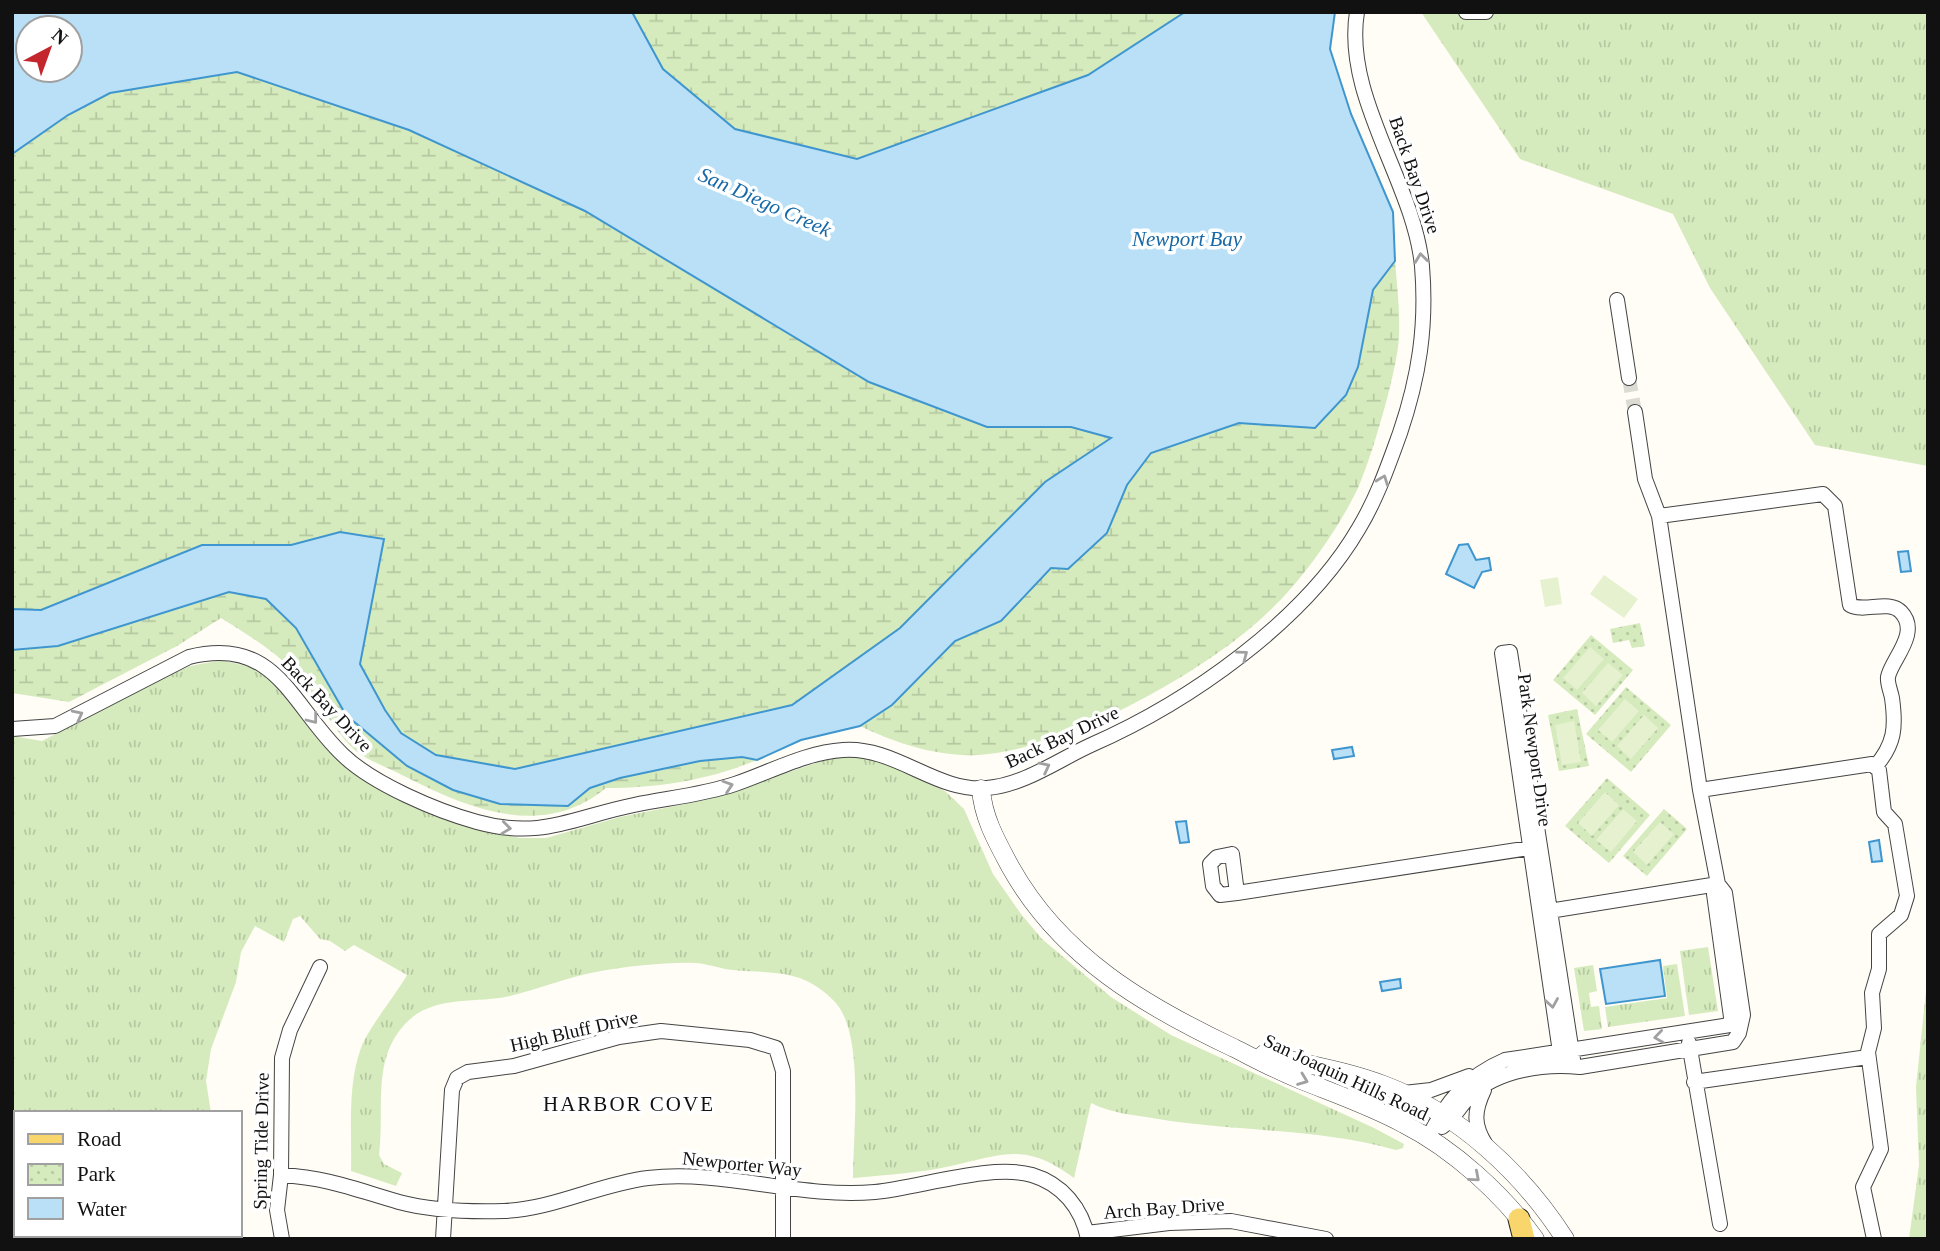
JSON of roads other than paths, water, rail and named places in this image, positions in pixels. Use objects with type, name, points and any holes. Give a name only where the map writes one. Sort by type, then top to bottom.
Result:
[{"type":"street","name":"Back Bay Drive","points":[[12,729],[55,726],[177,662],[201,654],[225,653],[249,657],[270,668],[334,746],[361,769],[452,813],[493,826],[529,830],[556,827],[613,809],[709,792],[806,758],[841,750],[887,755],[950,782],[981,789],[1022,779],[1118,734],[1247,652],[1283,620],[1338,560],[1373,503],[1419,373],[1423,339],[1423,287],[1417,237],[1364,86],[1356,36],[1357,12]]},
{"type":"street","points":[[1466,12],[1486,12]]},
{"type":"street","points":[[1617,300],[1629,378]]},
{"type":"street","points":[[1401,1093],[1431,1090],[1474,1076],[1505,1060],[1690,1050],[1727,1045],[1735,1029],[1731,1017],[1714,894],[1718,884],[1700,790],[1659,516],[1645,479],[1635,412]]},
{"type":"street","points":[[1659,516],[1822,494],[1835,506],[1850,605],[1857,609],[1893,607],[1901,612],[1905,620],[1906,643],[1888,677],[1896,730],[1884,758],[1875,767]]},
{"type":"street","name":"Park Newport Drive","points":[[1535,847],[1502,653],[1510,652],[1535,847],[1567,1058]]},
{"type":"street","points":[[1700,790],[1872,764],[1879,770],[1884,812],[1895,824],[1907,895],[1905,910],[1883,928],[1877,941],[1880,962],[1872,993],[1874,1028],[1868,1057],[1881,1149],[1863,1187],[1874,1239]]},
{"type":"street","name":"San Joaquin Hills Road","points":[[981,789],[982,808],[1003,852],[1048,920],[1082,953],[1140,1000],[1226,1045],[1300,1080],[1382,1113],[1428,1138],[1480,1181],[1521,1229],[1535,1239]]},
{"type":"street","name":"Park Newport Drive","points":[[1237,893],[1535,847]]},
{"type":"street","points":[[1544,911],[1718,884]]},
{"type":"street","name":"Spring Tide Drive","points":[[282,1239],[277,1210],[281,1175],[282,1058],[290,1030],[320,967]]},
{"type":"street","points":[[1446,1116],[1486,1085],[1516,1072],[1567,1058],[1688,1033],[1735,1029]]},
{"type":"street","name":"High Bluff Drive","points":[[446,1210],[452,1090],[457,1078],[468,1072],[514,1066],[609,1040],[660,1031],[750,1040],[776,1048],[783,1071],[783,1187]]},
{"type":"street","points":[[1688,1033],[1694,1082],[1720,1224]]},
{"type":"street","name":"San Joaquin Hills Road","points":[[1226,1045],[1335,1070],[1401,1093],[1446,1116],[1488,1148],[1521,1181],[1565,1239]]},
{"type":"street","points":[[1694,1082],[1868,1057]]},
{"type":"street","points":[[1428,1138],[1474,1076]]},
{"type":"street","points":[[1486,1085],[1476,1103],[1475,1118],[1488,1148]]},
{"type":"street","name":"Newporter Way","points":[[281,1175],[327,1179],[400,1202],[446,1210],[528,1208],[627,1182],[672,1175],[832,1193],[874,1192],[992,1173],[1021,1172],[1048,1181],[1063,1192],[1080,1216],[1087,1236]]},
{"type":"street","points":[[783,1187],[783,1239]]},
{"type":"street","points":[[443,1239],[446,1210]]},
{"type":"street","name":"Arch Bay Drive","points":[[1087,1236],[1169,1223],[1231,1221],[1326,1239]]},
{"type":"water","name":"Newport Bay","points":[[12,12],[632,12],[663,69],[735,129],[857,159],[1088,75],[1185,12],[1335,12],[1330,49],[1351,114],[1393,212],[1395,261],[1373,290],[1358,367],[1346,395],[1315,428],[1239,423],[1151,453],[1127,485],[1107,533],[1068,569],[1051,568],[1001,621],[955,641],[892,705],[860,726],[801,740],[757,760],[742,757],[700,761],[620,778],[590,788],[568,806],[500,804],[453,790],[407,766],[346,715],[296,628],[266,599],[229,592],[58,646],[12,650],[12,609],[41,610],[202,545],[291,545],[340,532],[384,539],[360,664],[385,710],[401,733],[436,755],[515,769],[792,705],[900,628],[1045,482],[1111,438],[1071,427],[987,427],[869,382],[585,211],[409,130],[237,72],[110,93],[68,115],[12,154]]},
{"type":"water","points":[[1468,544],[1476,560],[1489,558],[1491,570],[1482,572],[1474,588],[1446,574],[1459,545]]},
{"type":"water","points":[[1908,551],[1911,571],[1901,572],[1898,552]]},
{"type":"water","points":[[1352,747],[1354,756],[1334,759],[1332,750]]},
{"type":"water","points":[[1186,821],[1189,842],[1180,843],[1176,822]]},
{"type":"water","points":[[1879,840],[1882,861],[1872,862],[1869,842]]},
{"type":"water","points":[[1660,960],[1665,996],[1606,1004],[1600,969]]},
{"type":"water","points":[[1400,979],[1401,988],[1382,991],[1380,982]]},
{"type":"tunnel","points":[[1629,378],[1635,412]]},
{"type":"district","name":"HARBOR COVE","points":[[629,1104]]},
{"type":"water label","name":"San Diego Creek","points":[[765,202]]}]
